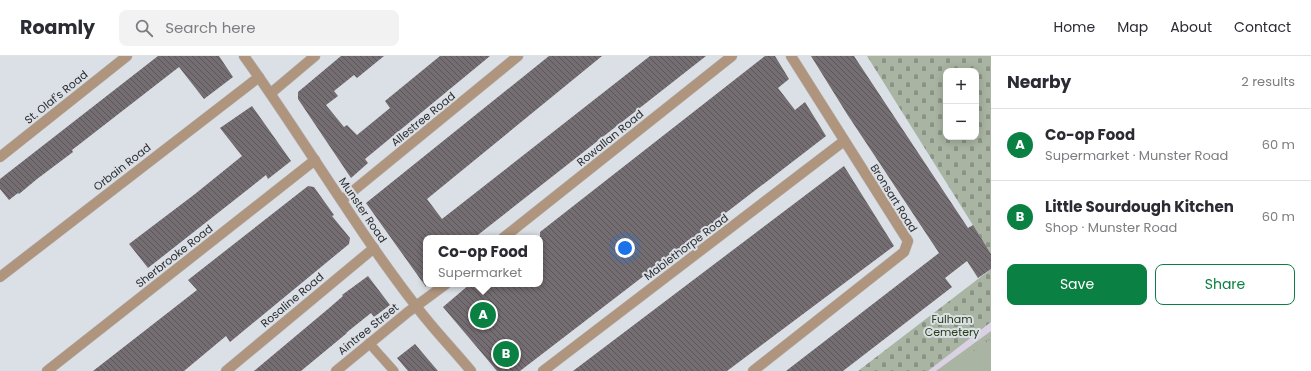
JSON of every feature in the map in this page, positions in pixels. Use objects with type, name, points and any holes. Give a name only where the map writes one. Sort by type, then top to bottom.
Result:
[{"type":"street","name":"St. Olaf's Road","points":[[0,157],[127,56]]},
{"type":"street","name":"Munster Road","points":[[244,56],[374,248],[416,306],[471,371]]},
{"type":"street","points":[[270,93],[315,56]]},
{"type":"street","name":"Allestree Road","points":[[342,200],[518,56]]},
{"type":"street","name":"Rowallan Road","points":[[507,235],[732,56]]},
{"type":"street","name":"Bronsart Road","points":[[753,371],[904,252],[908,241],[792,56]]},
{"type":"street","name":"Orbain Road","points":[[0,277],[258,77]]},
{"type":"street","name":"Mablethorpe Road","points":[[543,371],[844,141]]},
{"type":"street","name":"Sherbrooke Road","points":[[47,371],[315,160]]},
{"type":"street","name":"Rosaline Road","points":[[226,371],[374,248]]},
{"type":"street","points":[[416,306],[442,287]]},
{"type":"street","name":"Aintree Street","points":[[336,371],[416,306]]},
{"type":"lane","points":[[369,343],[394,371]]},
{"type":"shaded area","points":[[991,322],[991,371],[928,371],[957,348]]},
{"type":"green space","points":[[867,56],[991,56],[991,254]]},
{"type":"green space","name":"Fulham Cemetery","points":[[991,269],[991,322],[928,371],[858,371]]},
{"type":"green space","points":[[991,331],[991,371],[936,371]]},
{"type":"green space","points":[[991,339],[991,371],[947,371]]},
{"type":"building","points":[[158,56],[219,56],[233,77],[204,99],[179,67],[72,150],[73,152],[9,200],[0,189],[0,179]]},
{"type":"building","points":[[341,56],[384,56],[357,78],[354,75],[334,91],[338,96],[326,105],[344,127],[347,125],[357,135],[390,108],[385,101],[440,56],[490,56],[365,159],[368,163],[351,178],[298,99],[298,92]]},
{"type":"building","points":[[549,56],[602,56],[427,199],[442,219],[650,56],[706,56],[478,235],[423,235],[423,283],[366,203]]},
{"type":"building","points":[[765,56],[775,56],[789,79],[778,88],[795,110],[805,102],[826,136],[520,371],[497,371],[443,307],[466,287],[543,287],[543,235],[540,235],[540,232]]},
{"type":"building","points":[[811,56],[854,56],[968,228],[973,225],[991,254],[991,269],[978,278],[967,261],[945,278],[952,287],[843,371],[786,371],[939,253],[847,114]]},
{"type":"building","points":[[252,106],[291,161],[268,179],[266,175],[148,268],[129,244],[242,156],[220,128]]},
{"type":"building","points":[[844,166],[894,246],[727,371],[573,371]]},
{"type":"building","points":[[308,186],[314,187],[334,215],[332,216],[350,238],[349,244],[230,342],[226,336],[184,371],[93,371],[197,290],[188,280]]},
{"type":"building","points":[[368,276],[390,305],[374,317],[371,313],[301,371],[254,371],[328,309],[343,296],[342,295]]},
{"type":"building","points":[[415,344],[438,371],[408,371],[397,358]]},
{"type":"place","name":"Co-op Food","points":[[483,315]]},
{"type":"place","name":"Little Sourdough Kitchen","points":[[506,354]]}]
